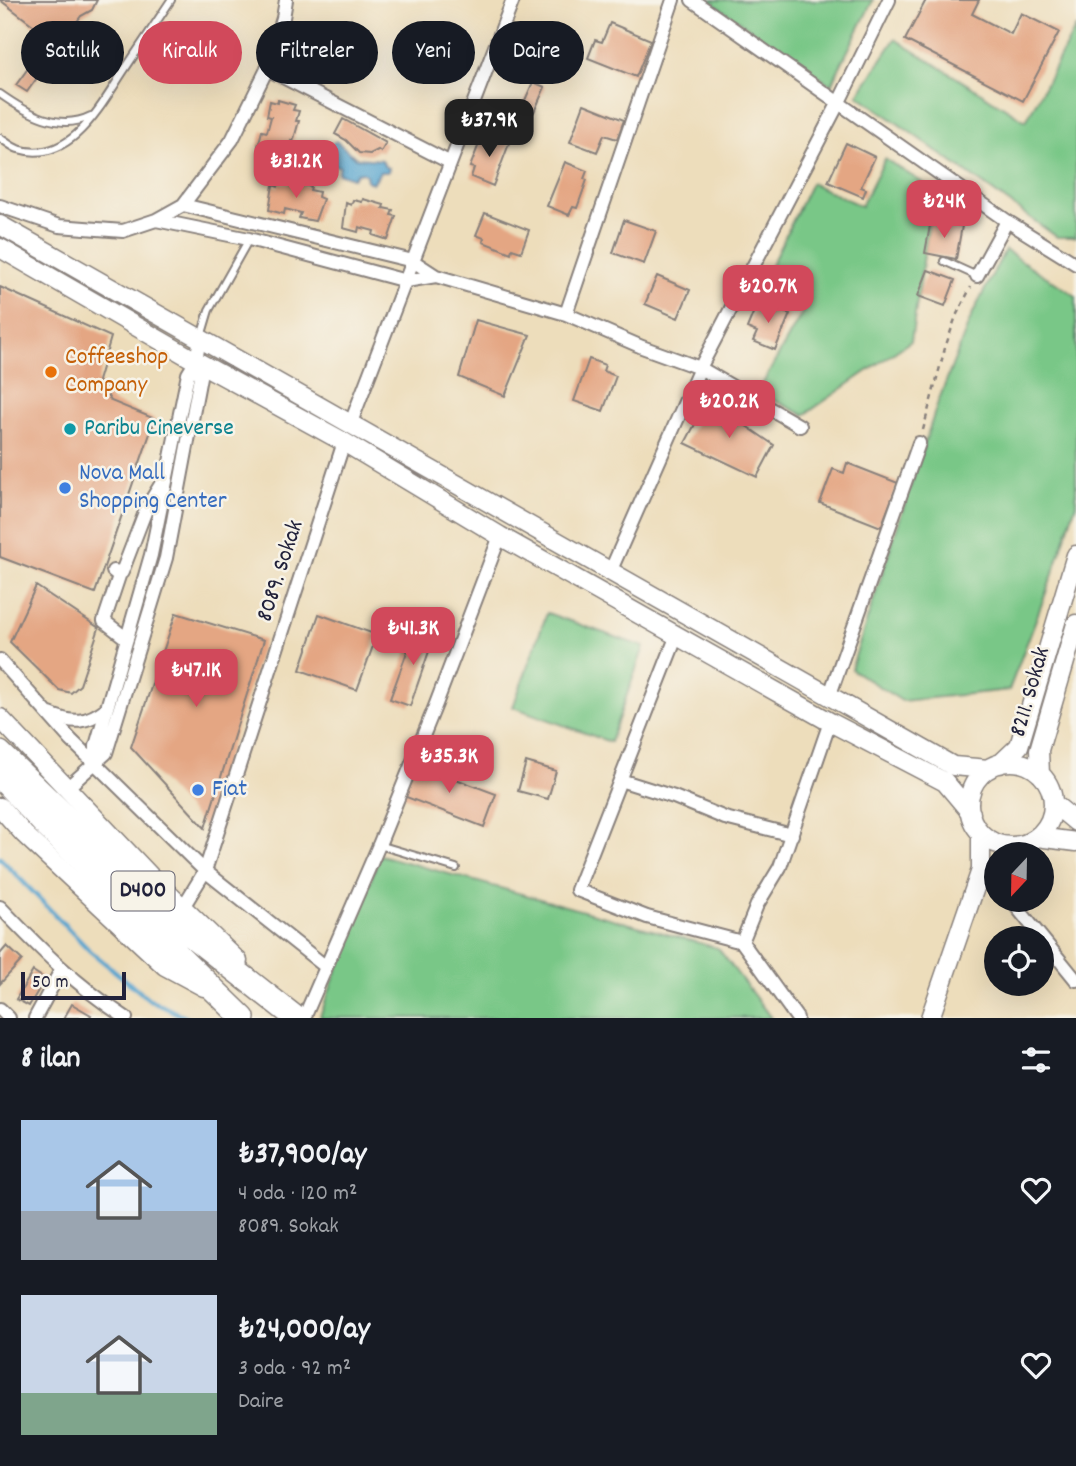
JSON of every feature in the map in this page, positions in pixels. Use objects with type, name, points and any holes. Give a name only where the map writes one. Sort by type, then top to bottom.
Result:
[{"type":"highway","name":"D400","points":[[0,753],[184,930],[296,1018]]},
{"type":"highway","name":"D400","points":[[0,777],[243,1018]]},
{"type":"street","points":[[282,21],[286,0]]},
{"type":"street","points":[[351,425],[449,162],[513,0]]},
{"type":"street","points":[[566,314],[673,0]]},
{"type":"street","points":[[692,0],[1007,221],[1076,264]]},
{"type":"street","points":[[610,572],[700,368],[838,104],[889,0]]},
{"type":"street","points":[[0,206],[59,226],[123,231],[156,220],[183,205],[232,140],[260,84]]},
{"type":"street","points":[[296,84],[449,162]]},
{"type":"street","points":[[183,205],[413,261],[436,276],[566,314],[642,347],[700,368],[800,426]]},
{"type":"street","points":[[156,220],[249,239],[406,281],[436,276]]},
{"type":"street","points":[[977,276],[1007,221]]},
{"type":"street","points":[[0,225],[953,766],[1022,763],[1046,779],[1053,803],[1050,821],[1037,836],[1027,842]]},
{"type":"street","points":[[0,248],[196,361],[344,442],[500,536],[830,722],[945,782],[971,813],[981,833],[994,842]]},
{"type":"street","points":[[95,762],[96,746],[151,555],[188,374],[196,361],[200,338]]},
{"type":"street","points":[[67,788],[106,753],[166,558],[200,377],[196,361]]},
{"type":"street","name":"8089. Sokak","points":[[183,907],[205,871],[344,442]]},
{"type":"street","points":[[829,697],[919,443]]},
{"type":"street","points":[[127,639],[104,621],[119,576],[113,571],[122,572],[147,507],[167,475]]},
{"type":"street","points":[[304,1018],[379,845],[500,536]]},
{"type":"street","points":[[971,813],[970,794],[975,782],[1019,746],[1076,555]]},
{"type":"street","name":"8211. Sokak","points":[[1040,774],[1039,750],[1076,625]]},
{"type":"street","points":[[677,635],[577,890],[647,917],[742,943],[797,1018]]},
{"type":"street","points":[[0,660],[95,762],[205,871],[326,967]]},
{"type":"street","points":[[47,712],[69,722],[93,719],[107,708]]},
{"type":"street","points":[[0,718],[238,960],[264,994]]},
{"type":"street","points":[[742,943],[757,905],[780,867],[830,722]]},
{"type":"street","points":[[620,780],[674,797],[725,818],[792,835]]},
{"type":"street","points":[[1053,803],[1076,822]]},
{"type":"street","points":[[0,807],[34,843],[165,966],[216,993]]},
{"type":"street","points":[[930,1018],[981,870],[981,833]]},
{"type":"street","points":[[1037,836],[1076,842]]},
{"type":"street","points":[[942,1018],[984,895]]},
{"type":"street","points":[[0,906],[61,970],[126,1018]]},
{"type":"street","points":[[1021,912],[1076,979]]},
{"type":"street","points":[[34,1018],[61,970]]},
{"type":"street","points":[[0,1009],[9,1018]]},
{"type":"lane","points":[[0,138],[16,149],[40,152],[60,145],[78,134],[96,113],[171,0]]},
{"type":"lane","points":[[0,94],[46,121],[79,122],[96,113]]},
{"type":"lane","points":[[200,338],[209,310],[249,239]]},
{"type":"lane","points":[[944,261],[977,276]]},
{"type":"lane","points":[[379,845],[456,869]]},
{"type":"path","points":[[919,443],[956,316],[977,276]]},
{"type":"green space","points":[[708,0],[873,0],[831,85]]},
{"type":"green space","points":[[1076,27],[1076,237],[1057,237],[858,95],[895,39],[1026,121]]},
{"type":"green space","points":[[885,159],[934,190],[911,341],[804,415],[758,392],[803,311],[761,286],[811,183],[861,206]]},
{"type":"green space","points":[[1005,250],[1076,296],[1076,504],[1052,577],[1009,690],[902,701],[851,669],[938,402],[972,315]]},
{"type":"green space","points":[[547,613],[644,647],[610,742],[513,707]]},
{"type":"green space","points":[[380,855],[718,948],[771,1018],[323,1018],[320,1016]]},
{"type":"water","points":[[336,141],[356,158],[382,160],[385,167],[389,168],[388,172],[380,172],[373,183],[367,181],[362,172],[353,178],[338,173],[340,167],[332,164],[334,157],[327,155],[328,150],[324,149]]},
{"type":"building","points":[[0,0],[97,0],[92,10],[77,21],[28,21]]},
{"type":"building","points":[[926,0],[979,0],[972,14],[1011,34],[1021,13],[1059,32],[1023,101],[905,40]]},
{"type":"building","points":[[610,23],[651,40],[636,77],[588,58],[595,40],[602,42]]},
{"type":"building","points":[[21,78],[21,84],[33,84],[27,92],[16,85]]},
{"type":"building","points":[[532,84],[545,87],[534,112],[522,107]]},
{"type":"building","points":[[278,100],[295,105],[293,110],[299,111],[293,142],[291,141],[288,151],[283,150],[282,154],[258,146],[262,131],[267,132],[271,117],[267,116],[270,101],[278,103]]},
{"type":"building","points":[[584,104],[624,120],[617,139],[604,135],[597,152],[570,142]]},
{"type":"building","points":[[343,119],[386,143],[381,152],[378,150],[370,154],[359,153],[346,140],[335,134]]},
{"type":"building","points":[[488,133],[510,141],[493,186],[471,177],[474,168],[470,167],[481,139],[485,141]]},
{"type":"building","points":[[846,143],[875,157],[861,187],[866,189],[863,197],[828,182]]},
{"type":"building","points":[[565,162],[587,171],[584,179],[587,180],[577,208],[573,207],[569,215],[547,206]]},
{"type":"building","points":[[290,181],[319,192],[318,197],[323,199],[315,221],[299,218],[301,213],[285,209],[284,214],[269,210],[273,185],[278,187],[279,182],[289,184]]},
{"type":"building","points":[[363,199],[393,210],[391,215],[396,216],[388,240],[373,235],[374,231],[359,227],[358,232],[343,228],[346,203],[351,205],[353,200],[362,202]]},
{"type":"building","points":[[485,213],[529,230],[521,252],[512,249],[511,253],[483,242],[484,238],[476,235]]},
{"type":"building","points":[[624,220],[656,231],[644,264],[613,253]]},
{"type":"building","points":[[931,220],[962,226],[956,259],[925,253]]},
{"type":"building","points":[[928,270],[955,280],[945,306],[918,296]]},
{"type":"building","points":[[657,276],[690,290],[678,318],[645,304]]},
{"type":"building","name":"Nova Mall Shopping Center","points":[[0,287],[111,337],[98,381],[111,401],[155,419],[95,593],[0,557]]},
{"type":"building","points":[[758,301],[790,314],[775,350],[753,341],[757,332],[747,328]]},
{"type":"building","points":[[476,320],[530,335],[505,396],[459,377]]},
{"type":"building","points":[[589,359],[605,365],[603,371],[616,376],[603,411],[574,401]]},
{"type":"building","points":[[708,400],[774,445],[757,477],[685,443]]},
{"type":"building","points":[[847,463],[898,483],[881,527],[820,503],[833,469],[844,473]]},
{"type":"building","points":[[36,586],[99,628],[80,685],[71,693],[59,690],[10,642]]},
{"type":"building","points":[[176,613],[264,640],[205,828],[131,747]]},
{"type":"building","points":[[319,614],[377,635],[357,690],[300,670]]},
{"type":"building","points":[[416,627],[435,634],[410,706],[390,699]]},
{"type":"building","points":[[526,762],[556,771],[548,799],[518,791]]},
{"type":"building","points":[[413,763],[496,794],[484,827],[401,795]]},
{"type":"building","points":[[7,946],[22,960],[0,984],[0,954]]},
{"type":"building","points":[[33,971],[45,979],[29,1006],[16,999]]},
{"type":"building","points":[[72,1004],[91,1015],[89,1018],[64,1018]]},
{"type":"waterway","points":[[0,858],[89,950],[150,1000],[187,1018]]},
{"type":"place","name":"Coffeeshop Company","points":[[51,372]]},
{"type":"place","name":"Paribu Cineverse","points":[[70,429]]},
{"type":"place","name":"Nova Mall Shopping Center","points":[[65,488]]},
{"type":"place","name":"Fiat","points":[[198,790]]}]
